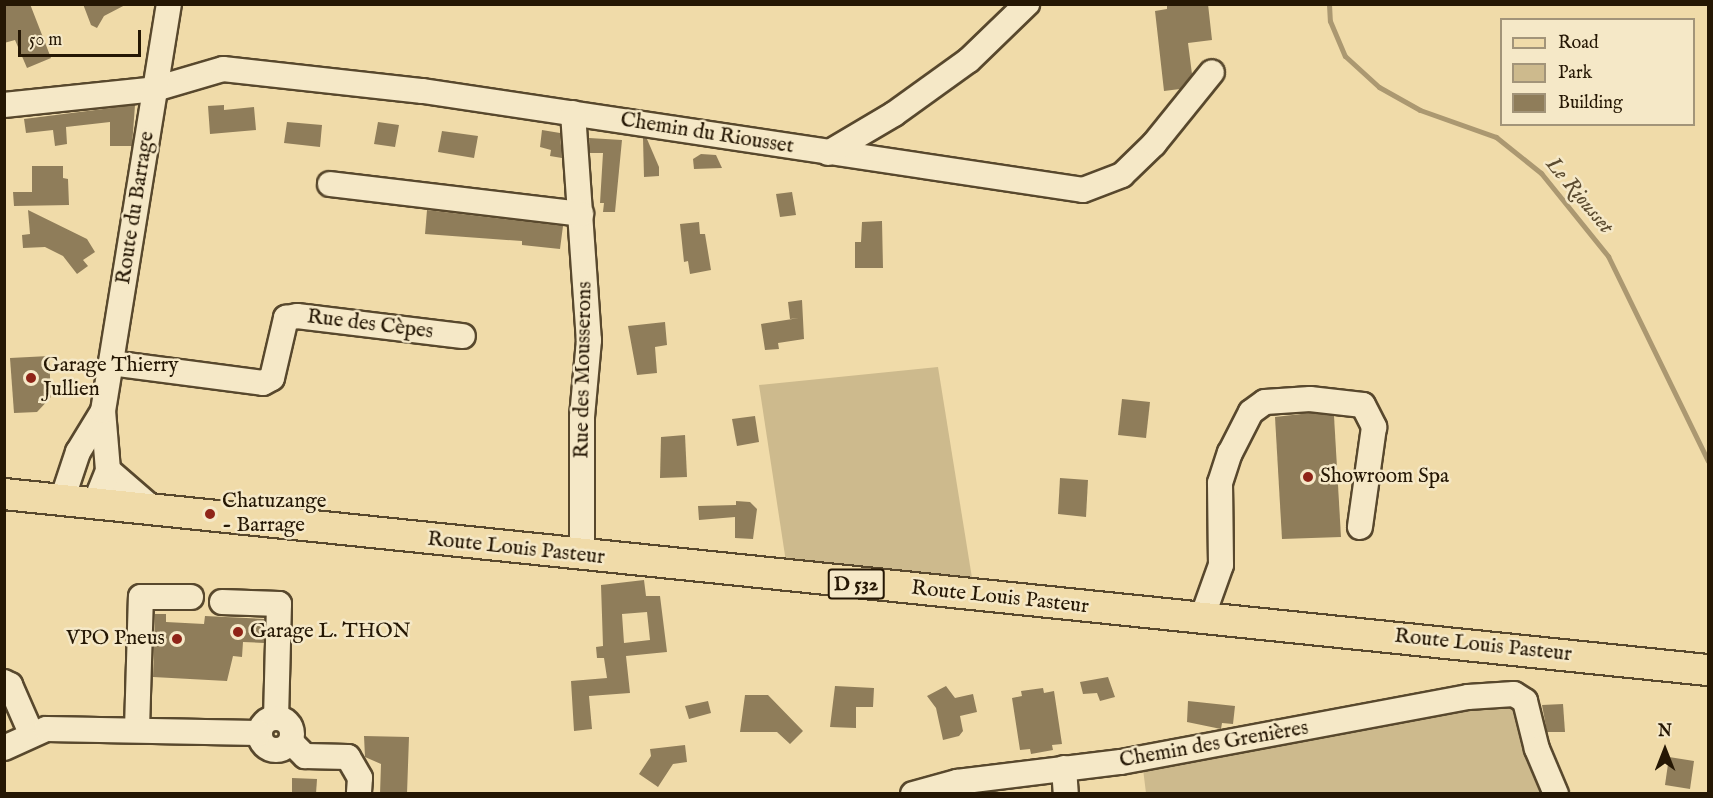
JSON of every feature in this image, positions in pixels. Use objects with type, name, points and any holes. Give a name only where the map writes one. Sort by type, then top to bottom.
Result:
[{"type":"main road","name":"Route Louis Pasteur","points":[[4,494],[582,556],[1708,670]]},
{"type":"street","name":"Route du Barrage","points":[[95,503],[108,470],[103,411],[169,4]]},
{"type":"street","points":[[828,153],[894,114],[969,60],[1027,4]]},
{"type":"street","name":"Chemin du Riousset","points":[[4,105],[155,89],[222,69],[573,114],[1083,190],[1122,175],[1154,144],[1212,72]]},
{"type":"street","name":"Rue des Mousserons","points":[[573,114],[589,340],[582,417],[582,556]]},
{"type":"street","points":[[330,184],[580,214]]},
{"type":"street","name":"Rue des Cèpes","points":[[111,363],[263,383],[272,378],[286,318],[297,315],[463,336]]},
{"type":"street","points":[[1202,618],[1221,565],[1220,483],[1230,453],[1251,412],[1265,402],[1310,399],[1363,405],[1374,427],[1360,527]]},
{"type":"street","name":"Route du Barrage","points":[[62,500],[78,452],[103,411]]},
{"type":"street","points":[[108,470],[153,509]]},
{"type":"street","points":[[137,729],[141,597],[191,597]]},
{"type":"street","points":[[222,602],[279,604],[267,725],[262,744],[271,751],[282,750],[291,742],[305,756],[348,757],[360,778],[359,794]]},
{"type":"street","points":[[4,682],[10,685],[31,733]]},
{"type":"street","name":"Chemin des Grenières","points":[[913,794],[957,782],[1121,762],[1468,697],[1514,693],[1525,701],[1537,749],[1556,794]]},
{"type":"street","points":[[4,748],[31,733],[76,727],[137,729],[267,725]]},
{"type":"street","points":[[1064,768],[1066,794]]},
{"type":"green space","points":[[938,367],[972,578],[786,562],[759,385]]},
{"type":"green space","points":[[1493,701],[1516,702],[1551,793],[1146,793],[1142,761]]},
{"type":"building","points":[[5,4],[30,4],[51,58],[27,68],[15,40],[4,43]]},
{"type":"building","points":[[83,4],[127,4],[104,16],[97,28],[91,25]]},
{"type":"building","points":[[1167,4],[1208,4],[1212,40],[1188,43],[1192,74],[1180,89],[1164,91],[1155,11],[1167,9]]},
{"type":"building","points":[[135,105],[132,146],[110,146],[110,122],[66,127],[67,144],[55,146],[53,130],[26,133],[24,119]]},
{"type":"building","points":[[224,105],[224,110],[254,107],[256,130],[210,134],[208,106]]},
{"type":"building","points":[[287,122],[322,125],[320,147],[284,143]]},
{"type":"building","points":[[378,122],[399,125],[395,147],[374,144]]},
{"type":"building","points":[[542,130],[560,133],[562,158],[550,156],[551,150],[540,147]]},
{"type":"building","points":[[442,131],[478,136],[474,158],[438,152]]},
{"type":"building","points":[[589,138],[622,140],[615,212],[603,212],[604,203],[600,203],[603,153],[590,153]]},
{"type":"building","points":[[643,138],[647,139],[659,167],[659,176],[644,177]]},
{"type":"building","points":[[701,154],[716,155],[722,168],[694,169],[693,159]]},
{"type":"building","points":[[32,166],[63,166],[63,178],[68,179],[69,205],[14,206],[13,192],[32,192]]},
{"type":"building","points":[[792,192],[796,215],[780,217],[776,194]]},
{"type":"building","points":[[28,210],[87,239],[95,252],[83,260],[88,266],[77,274],[63,256],[45,247],[23,248],[22,235],[30,234]]},
{"type":"building","points":[[427,210],[563,226],[560,249],[522,245],[522,241],[425,234]]},
{"type":"building","points":[[882,221],[883,268],[855,268],[855,242],[861,242],[862,222]]},
{"type":"building","points":[[699,222],[700,234],[705,234],[711,270],[690,274],[688,261],[684,262],[680,224]]},
{"type":"building","points":[[802,300],[804,339],[778,343],[779,349],[765,350],[761,324],[799,318],[790,319],[788,302]]},
{"type":"building","points":[[665,322],[667,345],[655,347],[657,373],[637,375],[628,326]]},
{"type":"building","name":"Garage Thierry Jullien","points":[[49,356],[51,397],[37,412],[14,413],[10,358]]},
{"type":"building","points":[[1122,399],[1150,402],[1146,438],[1118,435]]},
{"type":"building","name":"Showroom Spa","points":[[1310,413],[1334,416],[1341,537],[1282,539],[1275,417]]},
{"type":"building","points":[[755,416],[759,442],[737,446],[732,419]]},
{"type":"building","points":[[685,435],[687,477],[660,478],[661,437]]},
{"type":"building","points":[[1060,478],[1088,480],[1086,517],[1058,514]]},
{"type":"building","points":[[736,501],[750,502],[757,509],[753,539],[735,538],[735,517],[699,520],[698,506],[736,505]]},
{"type":"building","points":[[644,580],[646,596],[660,596],[667,652],[626,656],[630,693],[589,696],[592,729],[574,731],[571,681],[607,678],[604,658],[597,658],[596,647],[603,646],[601,585]],"holes":[[[647,612],[650,640],[624,643],[622,614]]]},
{"type":"building","points":[[155,614],[166,614],[166,622],[204,624],[205,616],[264,619],[264,643],[243,642],[242,657],[233,656],[227,681],[153,677]]},
{"type":"building","points":[[1108,677],[1115,697],[1100,701],[1097,693],[1083,694],[1080,682]]},
{"type":"building","points":[[835,686],[874,688],[873,707],[856,707],[856,728],[830,727]]},
{"type":"building","points":[[946,686],[955,698],[973,694],[977,712],[960,716],[963,731],[959,736],[943,740],[936,708],[927,696]]},
{"type":"building","points":[[1043,688],[1044,693],[1054,691],[1062,744],[1052,745],[1053,750],[1031,754],[1030,749],[1020,750],[1012,698],[1022,696],[1021,691]]},
{"type":"building","points":[[745,695],[768,695],[803,731],[790,744],[777,732],[740,732]]},
{"type":"building","points":[[708,701],[711,713],[689,719],[685,706]]},
{"type":"building","points":[[1188,701],[1235,706],[1233,724],[1222,723],[1221,729],[1187,722]]},
{"type":"building","points":[[1563,704],[1565,732],[1547,732],[1542,705]]},
{"type":"building","points":[[364,736],[409,737],[407,794],[380,794],[381,764],[365,757]]},
{"type":"building","points":[[685,745],[687,762],[673,764],[658,787],[639,774],[651,756],[650,749]]},
{"type":"building","points":[[1669,757],[1694,761],[1690,789],[1665,785]]},
{"type":"building","points":[[292,778],[317,779],[316,794],[292,794]]},
{"type":"waterway","name":"Le Riousset","points":[[1329,4],[1330,21],[1345,56],[1379,87],[1420,110],[1496,137],[1541,173],[1608,256],[1708,461]]},
{"type":"place","name":"Garage Thierry Jullien","points":[[31,378]]},
{"type":"place","name":"Showroom Spa","points":[[1308,477]]},
{"type":"place","name":"Chatuzange - Barrage","points":[[210,514]]},
{"type":"place","name":"Garage L. THON","points":[[238,632]]},
{"type":"place","name":"VPO Pneus","points":[[177,639]]}]
